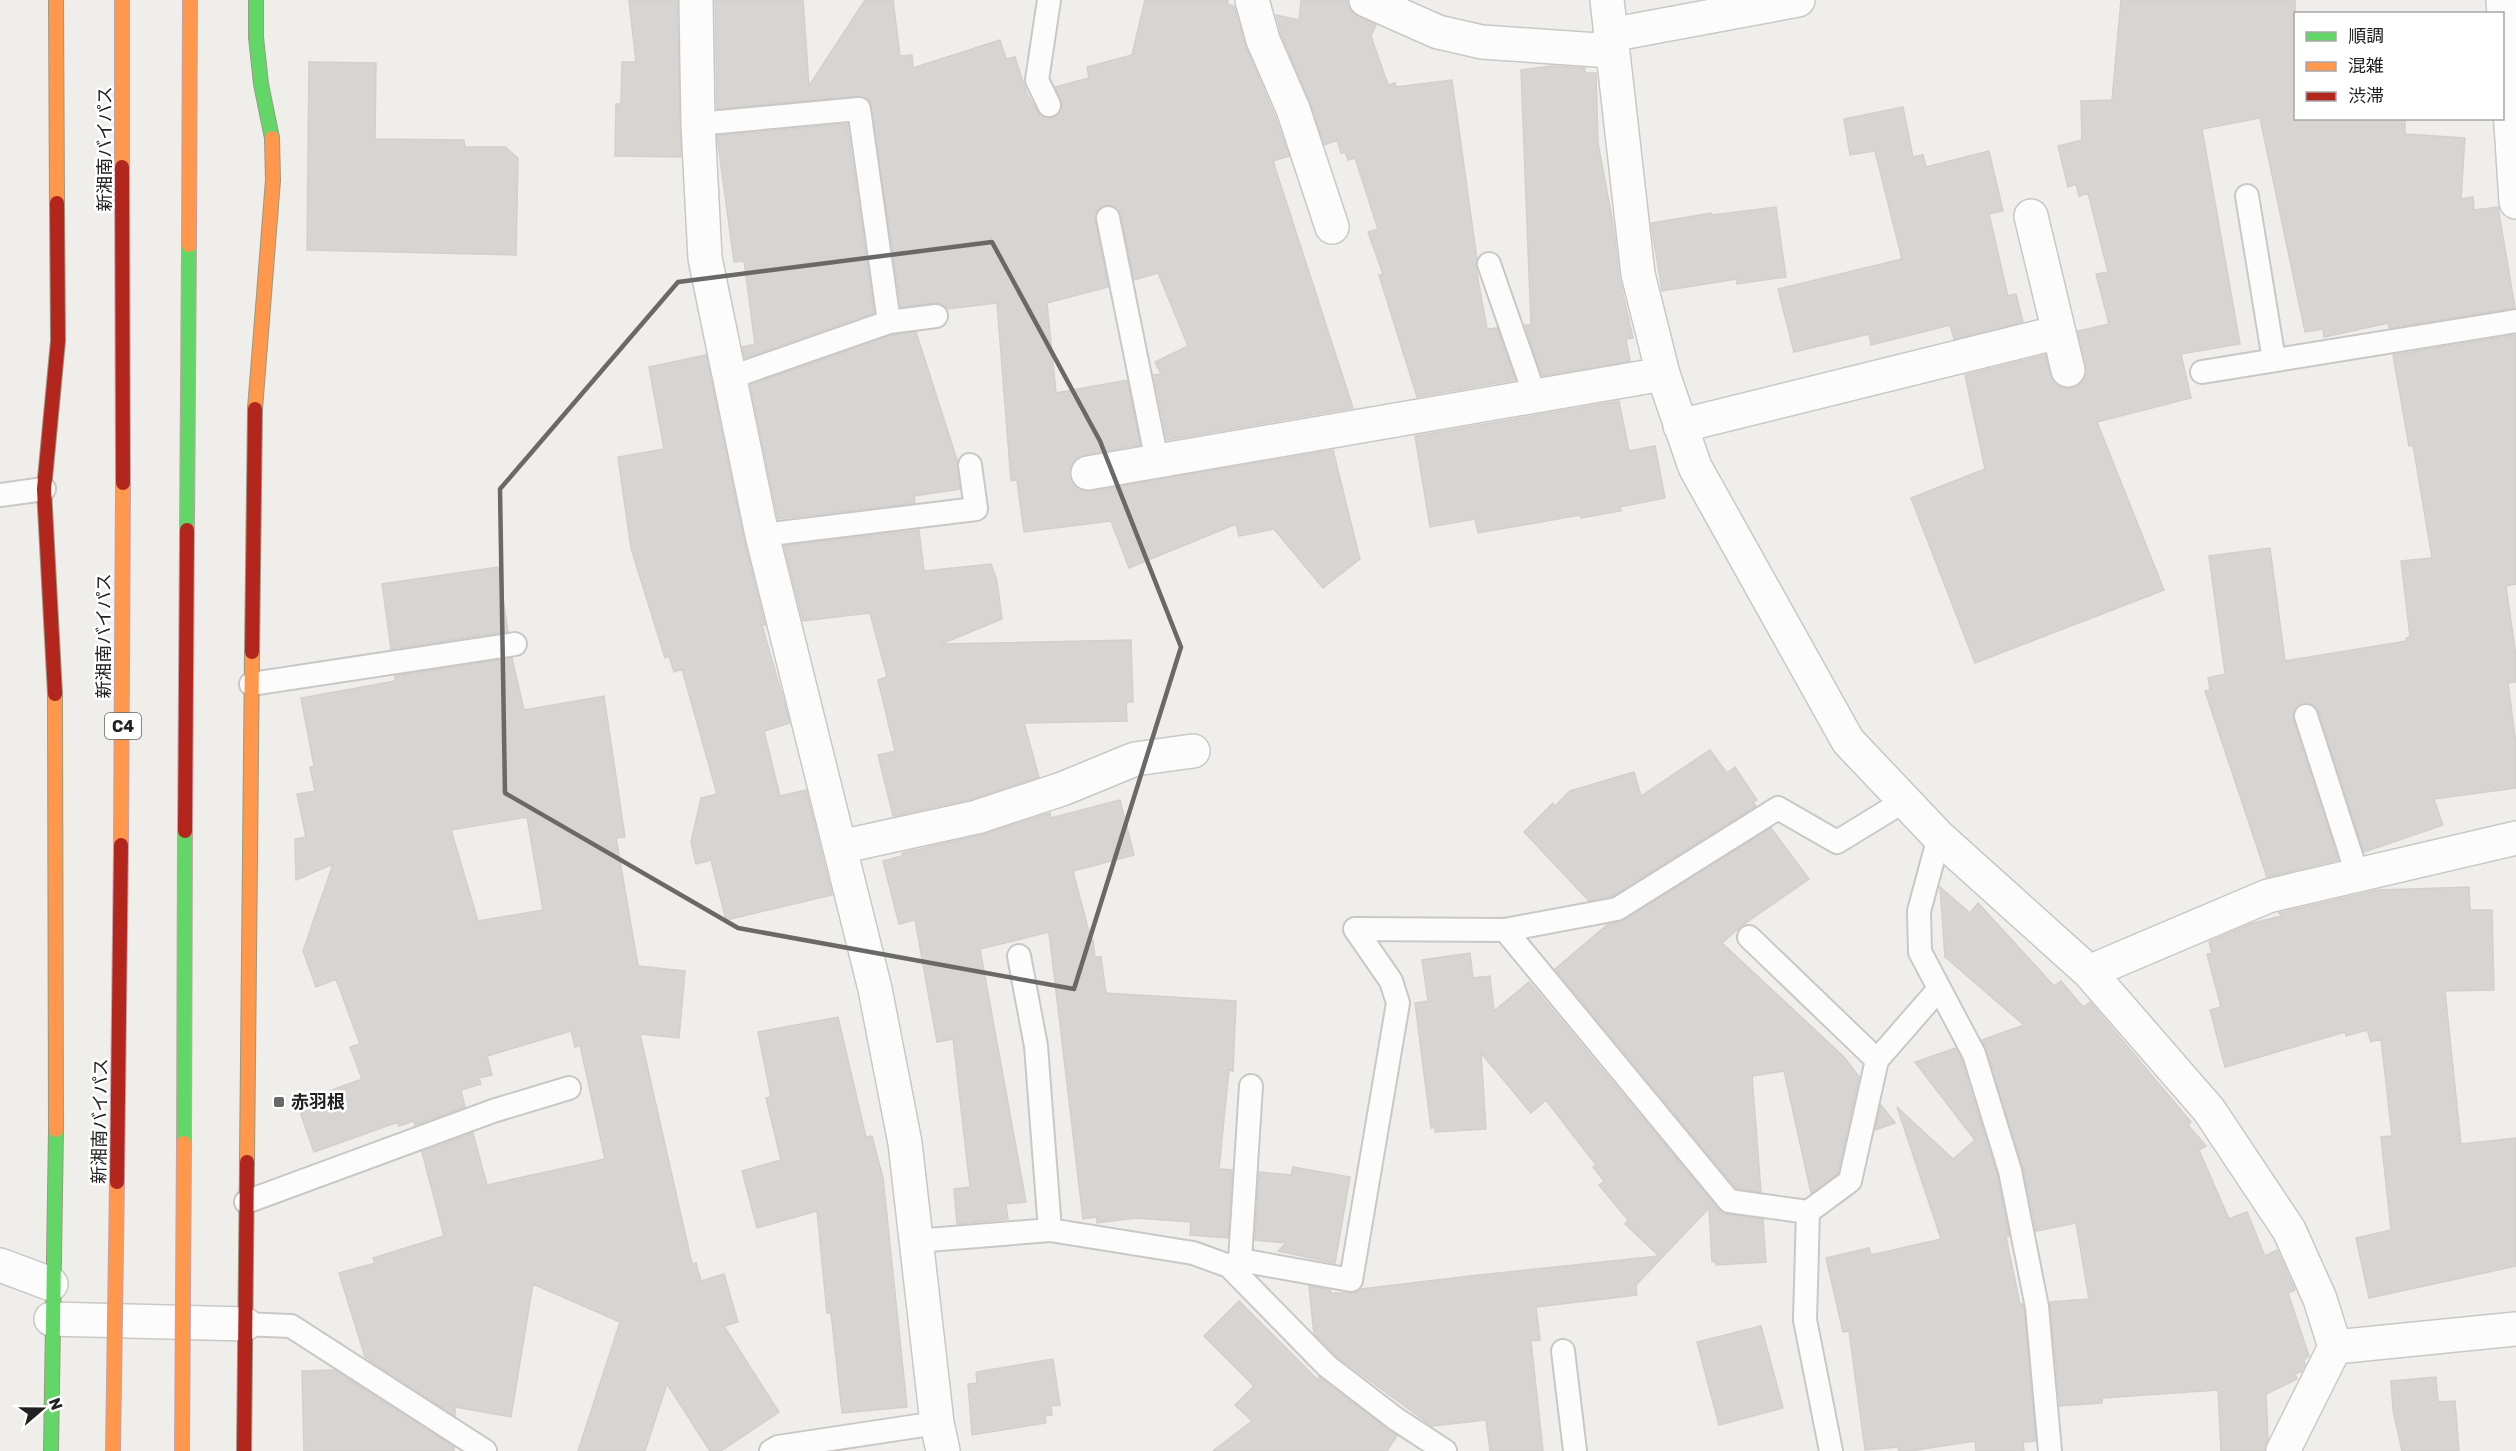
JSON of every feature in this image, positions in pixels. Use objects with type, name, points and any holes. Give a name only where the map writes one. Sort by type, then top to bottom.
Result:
[{"type":"main road","points":[[51,1451],[51,1284],[56,1124],[55,662],[44,489],[58,341],[56,0]]},
{"type":"main road","name":"新湘南バイパス","points":[[114,1451],[123,725],[122,0]]},
{"type":"main road","points":[[182,1451],[190,0]]},
{"type":"main road","points":[[244,1451],[255,407],[273,180],[272,128],[261,84],[256,37],[256,0]]},
{"type":"street","points":[[696,0],[698,124],[705,258],[762,535],[875,989],[901,1121],[940,1437]]},
{"type":"street","points":[[1252,0],[1263,40],[1293,110],[1332,227]]},
{"type":"street","points":[[1365,0],[1438,32],[1482,42],[1611,43],[1798,0]]},
{"type":"street","points":[[1607,0],[1638,274],[1663,374],[1695,467],[1848,741],[1939,837],[2089,972],[2209,1110],[2289,1230],[2320,1299],[2335,1347],[2283,1451]]},
{"type":"street","points":[[2504,16],[2516,202]]},
{"type":"street","points":[[2031,216],[2068,370]]},
{"type":"street","points":[[1680,426],[2059,332]]},
{"type":"street","points":[[1088,473],[1663,374]]},
{"type":"street","points":[[840,847],[977,817],[1062,789],[1135,759],[1193,751]]},
{"type":"street","points":[[2089,972],[2268,896],[2516,838]]},
{"type":"street","points":[[0,1265],[51,1284]]},
{"type":"street","points":[[51,1318],[245,1324]]},
{"type":"street","points":[[2335,1347],[2516,1329]]},
{"type":"lane","points":[[1049,105],[1037,80],[1050,0]]},
{"type":"lane","points":[[698,124],[860,110],[889,322]]},
{"type":"lane","points":[[2247,196],[2274,360]]},
{"type":"lane","points":[[1108,218],[1157,461]]},
{"type":"lane","points":[[1489,264],[1535,396]]},
{"type":"lane","points":[[729,378],[889,322],[936,316]]},
{"type":"lane","points":[[2202,372],[2516,321]]},
{"type":"lane","points":[[762,535],[976,509],[970,465]]},
{"type":"lane","points":[[0,495],[44,489]]},
{"type":"lane","points":[[251,684],[515,644]]},
{"type":"lane","points":[[2306,717],[2357,874]]},
{"type":"lane","points":[[916,1241],[1050,1230],[1193,1253],[1235,1263],[1351,1280],[1398,1004],[1391,981],[1355,929],[1505,930],[1617,909],[1778,808],[1837,842],[1904,801]]},
{"type":"lane","points":[[1939,837],[1919,911],[1920,952],[1938,990],[1974,1054],[2010,1171],[2037,1307],[2050,1451]]},
{"type":"lane","points":[[1505,930],[1729,1201],[1808,1212],[1850,1181],[1877,1060],[1938,990]]},
{"type":"lane","points":[[1749,938],[1877,1060]]},
{"type":"lane","points":[[1019,956],[1036,1046],[1050,1230]]},
{"type":"lane","points":[[1251,1086],[1235,1263],[1327,1366],[1396,1419],[1445,1451]]},
{"type":"lane","points":[[246,1202],[493,1111],[569,1088]]},
{"type":"lane","points":[[1808,1212],[1805,1320],[1831,1451]]},
{"type":"lane","points":[[245,1324],[291,1326],[485,1451]]},
{"type":"lane","points":[[1563,1351],[1575,1451]]},
{"type":"lane","points":[[771,1451],[778,1447],[940,1437]]},
{"type":"highlighted area","points":[[992,242],[1100,441],[1181,647],[1074,989],[738,928],[505,793],[500,489],[678,282]]},
{"type":"building","points":[[629,0],[677,0],[681,157],[615,156],[616,104],[621,104],[622,62],[636,62]]},
{"type":"building","points":[[715,0],[803,0],[809,86],[865,0],[893,0],[900,56],[912,55],[913,68],[1000,40],[1006,59],[1015,57],[1027,94],[1037,111],[1049,118],[1055,117],[1062,107],[1055,87],[1089,78],[1087,67],[1132,55],[1145,0],[1228,0],[1227,4],[1234,6],[1246,47],[1289,156],[1273,161],[1353,408],[1167,440],[1154,375],[1161,374],[1155,362],[1188,346],[1158,273],[1134,280],[1121,215],[1113,205],[1105,205],[1095,213],[1095,220],[1108,287],[1047,303],[1056,393],[1127,380],[1140,445],[1084,455],[1076,459],[1071,466],[1070,477],[1074,485],[1081,490],[1091,491],[1333,450],[1360,559],[1323,588],[1274,529],[1239,536],[1236,524],[1129,568],[1111,521],[1024,532],[1017,480],[1011,481],[997,303],[947,309],[942,304],[935,303],[901,307],[870,101],[858,96],[717,109]]},
{"type":"building","points":[[1301,0],[1348,0],[1351,11],[1376,25],[1371,36],[1388,85],[1395,83],[1396,87],[1452,80],[1477,259],[1476,268],[1487,329],[1497,328],[1515,380],[1417,397],[1379,275],[1383,274],[1368,232],[1378,229],[1355,158],[1348,160],[1345,152],[1341,153],[1337,140],[1324,145],[1310,102],[1281,34],[1276,15],[1299,20]]},
{"type":"building","points":[[2121,0],[2295,0],[2294,120],[2405,120],[2405,134],[2465,138],[2461,199],[2473,197],[2474,210],[2498,207],[2515,308],[2389,328],[2388,323],[2324,337],[2323,329],[2305,332],[2260,118],[2202,129],[2240,344],[2181,354],[2191,398],[2097,422],[2164,590],[1975,663],[1911,498],[1985,469],[1965,375],[2045,355],[2054,382],[2062,388],[2073,388],[2081,383],[2086,375],[2078,331],[2109,324],[2096,274],[2108,272],[2088,193],[2079,196],[2076,184],[2068,187],[2058,146],[2082,140],[2081,101],[2112,100]]},
{"type":"building","points":[[309,62],[376,63],[375,139],[464,140],[465,147],[505,147],[518,158],[516,255],[307,250]]},
{"type":"building","points":[[1552,66],[1585,68],[1585,73],[1596,73],[1598,143],[1613,223],[1619,276],[1633,338],[1626,339],[1630,361],[1542,376],[1525,325],[1531,325],[1521,70]]},
{"type":"building","points":[[1903,107],[1913,157],[1923,155],[1926,167],[1989,151],[2003,211],[1989,214],[2008,296],[2016,294],[2023,322],[1954,339],[1950,325],[1871,345],[1869,334],[1794,352],[1778,289],[1902,259],[1875,151],[1850,155],[1844,119]]},
{"type":"building","points":[[847,124],[874,313],[745,358],[742,347],[755,344],[744,261],[734,262],[717,136]]},
{"type":"building","points":[[1776,207],[1786,277],[1737,284],[1737,279],[1662,291],[1651,223],[1711,213],[1712,215]]},
{"type":"building","points":[[916,332],[957,460],[960,489],[914,496],[915,503],[778,519],[750,385],[892,335]]},
{"type":"building","points":[[2516,335],[2516,584],[2506,586],[2516,656],[2516,682],[2508,683],[2516,744],[2516,788],[2434,799],[2443,825],[2364,852],[2319,712],[2309,703],[2301,703],[2293,713],[2293,720],[2338,860],[2267,877],[2205,691],[2210,690],[2208,678],[2225,674],[2209,556],[2270,548],[2285,661],[2407,641],[2406,638],[2410,637],[2401,561],[2432,558],[2413,445],[2409,446],[2393,355]]},
{"type":"building","points":[[706,355],[744,539],[765,625],[762,625],[790,723],[764,731],[780,796],[806,790],[832,895],[726,920],[711,860],[696,864],[691,842],[701,798],[717,794],[682,669],[674,672],[669,656],[665,658],[631,548],[618,457],[664,449],[649,367]]},
{"type":"building","points":[[1619,401],[1629,451],[1655,446],[1665,498],[1620,507],[1621,511],[1581,518],[1580,515],[1478,533],[1475,519],[1430,527],[1415,436]]},
{"type":"building","points":[[919,530],[924,571],[991,564],[997,581],[1002,619],[941,644],[1131,640],[1133,702],[1126,702],[1127,721],[1024,723],[1039,777],[972,799],[893,816],[878,755],[895,751],[878,680],[887,677],[870,613],[803,621],[784,546]]},
{"type":"building","points":[[498,567],[508,631],[391,649],[382,584]]},
{"type":"building","points":[[512,658],[524,710],[604,696],[625,837],[616,838],[638,966],[685,971],[679,1038],[640,1034],[692,1264],[696,1263],[701,1281],[724,1274],[738,1322],[724,1326],[779,1412],[721,1451],[710,1451],[667,1384],[645,1451],[578,1451],[620,1322],[533,1284],[511,1417],[455,1407],[455,1416],[365,1357],[339,1273],[375,1263],[373,1258],[444,1236],[422,1152],[473,1133],[487,1185],[605,1159],[580,1045],[575,1047],[571,1031],[487,1056],[492,1075],[479,1078],[481,1084],[461,1090],[465,1107],[415,1125],[414,1121],[399,1126],[398,1122],[314,1152],[297,1103],[362,1079],[350,1047],[360,1044],[336,979],[316,987],[303,951],[333,864],[296,880],[295,839],[306,837],[297,794],[315,791],[310,767],[314,766],[301,698],[395,681],[395,676]],"holes":[[[527,817],[543,910],[478,921],[451,830]]]},
{"type":"building","points":[[1710,750],[1727,773],[1735,767],[1757,800],[1753,802],[1756,806],[1612,896],[1589,901],[1524,832],[1553,803],[1555,806],[1570,791],[1634,772],[1641,796]]},
{"type":"building","points":[[1120,800],[1134,855],[1073,871],[1091,940],[1093,940],[1095,957],[1101,957],[1106,993],[1236,1001],[1233,1071],[1229,1070],[1219,1169],[1232,1170],[1228,1238],[1190,1235],[1191,1222],[1136,1218],[1097,1223],[1097,1217],[1083,1219],[1049,932],[980,949],[1026,1202],[1006,1204],[1008,1219],[957,1224],[954,1189],[970,1187],[953,1039],[937,1042],[915,920],[899,924],[883,861],[902,856],[902,853],[981,835],[1050,813],[1051,818]]},
{"type":"building","points":[[1771,828],[1809,879],[1740,927],[1722,943],[1844,1057],[1859,1077],[1838,1173],[1811,1193],[1784,1071],[1752,1076],[1761,1192],[1736,1188],[1555,969],[1607,925],[1624,920]]},
{"type":"building","points":[[1940,887],[1970,913],[1978,903],[2054,986],[2061,981],[2083,1007],[2090,1002],[2191,1122],[2188,1125],[2206,1146],[2199,1150],[2229,1219],[2247,1212],[2265,1256],[2277,1250],[2295,1290],[2288,1293],[2309,1356],[2304,1360],[2305,1365],[2301,1372],[2295,1374],[2297,1379],[2266,1394],[2268,1439],[2264,1451],[2221,1451],[2218,1390],[2102,1398],[2102,1403],[2060,1406],[2050,1302],[2089,1299],[2076,1223],[2036,1231],[2023,1167],[1982,1040],[2024,1025],[1945,957]]},
{"type":"building","points":[[2469,887],[2470,910],[2492,910],[2494,990],[2445,991],[2461,1144],[2516,1138],[2516,1266],[2369,1298],[2356,1238],[2391,1230],[2381,1137],[2392,1136],[2381,1039],[2371,1042],[2367,1030],[2346,1036],[2345,1032],[2225,1067],[2210,1010],[2221,1007],[2207,954],[2212,953],[2209,942],[2250,924],[2281,916],[2279,913],[2378,890]]},
{"type":"building","points":[[1470,953],[1473,978],[1490,976],[1494,1011],[1529,982],[1719,1210],[1727,1214],[1763,1219],[1766,1262],[1716,1265],[1716,1261],[1712,1262],[1709,1208],[1636,1285],[1637,1295],[1536,1307],[1540,1340],[1531,1341],[1543,1451],[1490,1451],[1486,1420],[1432,1426],[1336,1356],[1314,1334],[1309,1286],[1331,1290],[1330,1293],[1355,1293],[1361,1289],[1659,1256],[1625,1224],[1628,1220],[1599,1185],[1604,1181],[1593,1167],[1596,1165],[1546,1100],[1531,1113],[1481,1053],[1486,1129],[1435,1132],[1435,1127],[1431,1128],[1415,1003],[1428,1001],[1422,960]]},
{"type":"building","points":[[838,1017],[866,1137],[872,1136],[883,1178],[907,1407],[842,1413],[831,1313],[827,1313],[817,1211],[757,1228],[742,1171],[781,1160],[766,1098],[771,1097],[758,1032]]},
{"type":"building","points":[[1956,1048],[1997,1174],[2009,1236],[2006,1237],[2020,1304],[2023,1304],[2024,1309],[2036,1441],[2023,1442],[2024,1451],[1976,1451],[1975,1441],[1910,1451],[1899,1451],[1898,1447],[1865,1450],[1849,1331],[1843,1332],[1826,1258],[1869,1248],[1871,1255],[1941,1239],[1897,1107],[1953,1159],[1975,1140],[1915,1062]]},
{"type":"building","points":[[1881,1105],[1895,1123],[1875,1130]]},
{"type":"building","points":[[1293,1167],[1350,1177],[1335,1263],[1278,1251],[1286,1243],[1255,1240],[1259,1172],[1291,1175]]},
{"type":"building","points":[[1239,1301],[1320,1382],[1319,1377],[1397,1436],[1387,1451],[1213,1451],[1252,1421],[1235,1405],[1254,1386],[1204,1336]]},
{"type":"building","points":[[1761,1326],[1783,1408],[1719,1425],[1697,1342]]},
{"type":"building","points":[[1053,1359],[1060,1405],[1051,1406],[1052,1415],[1045,1416],[1046,1423],[972,1435],[968,1384],[977,1383],[976,1372]]},
{"type":"building","points":[[334,1370],[454,1447],[454,1451],[304,1451],[302,1371]]},
{"type":"building","points":[[2436,1377],[2438,1402],[2455,1401],[2459,1451],[2402,1451],[2393,1410],[2391,1381]]},
{"type":"traffic: fast","points":[[256,0],[256,37],[261,84],[272,138]]},
{"type":"traffic: fast","points":[[187,530],[189,245]]},
{"type":"traffic: fast","points":[[184,1143],[185,831]]},
{"type":"traffic: fast","points":[[51,1451],[56,1130]]},
{"type":"traffic: slow","points":[[56,0],[57,203]]},
{"type":"traffic: slow","points":[[122,0],[122,167]]},
{"type":"traffic: slow","points":[[189,245],[190,0]]},
{"type":"traffic: slow","points":[[255,409],[273,180],[272,138]]},
{"type":"traffic: slow","points":[[121,845],[123,483]]},
{"type":"traffic: slow","points":[[247,1162],[252,652]]},
{"type":"traffic: slow","points":[[55,694],[56,1130]]},
{"type":"traffic: slow","points":[[182,1451],[184,1143]]},
{"type":"traffic: slow","points":[[113,1451],[117,1182]]},
{"type":"traffic: jam","points":[[122,167],[123,483]]},
{"type":"traffic: jam","points":[[55,694],[44,489],[58,341],[57,203]]},
{"type":"traffic: jam","points":[[252,652],[255,409]]},
{"type":"traffic: jam","points":[[185,831],[187,530]]},
{"type":"traffic: jam","points":[[117,1182],[121,845]]},
{"type":"traffic: jam","points":[[244,1451],[247,1162]]},
{"type":"place","name":"赤羽根","points":[[279,1102]]}]
